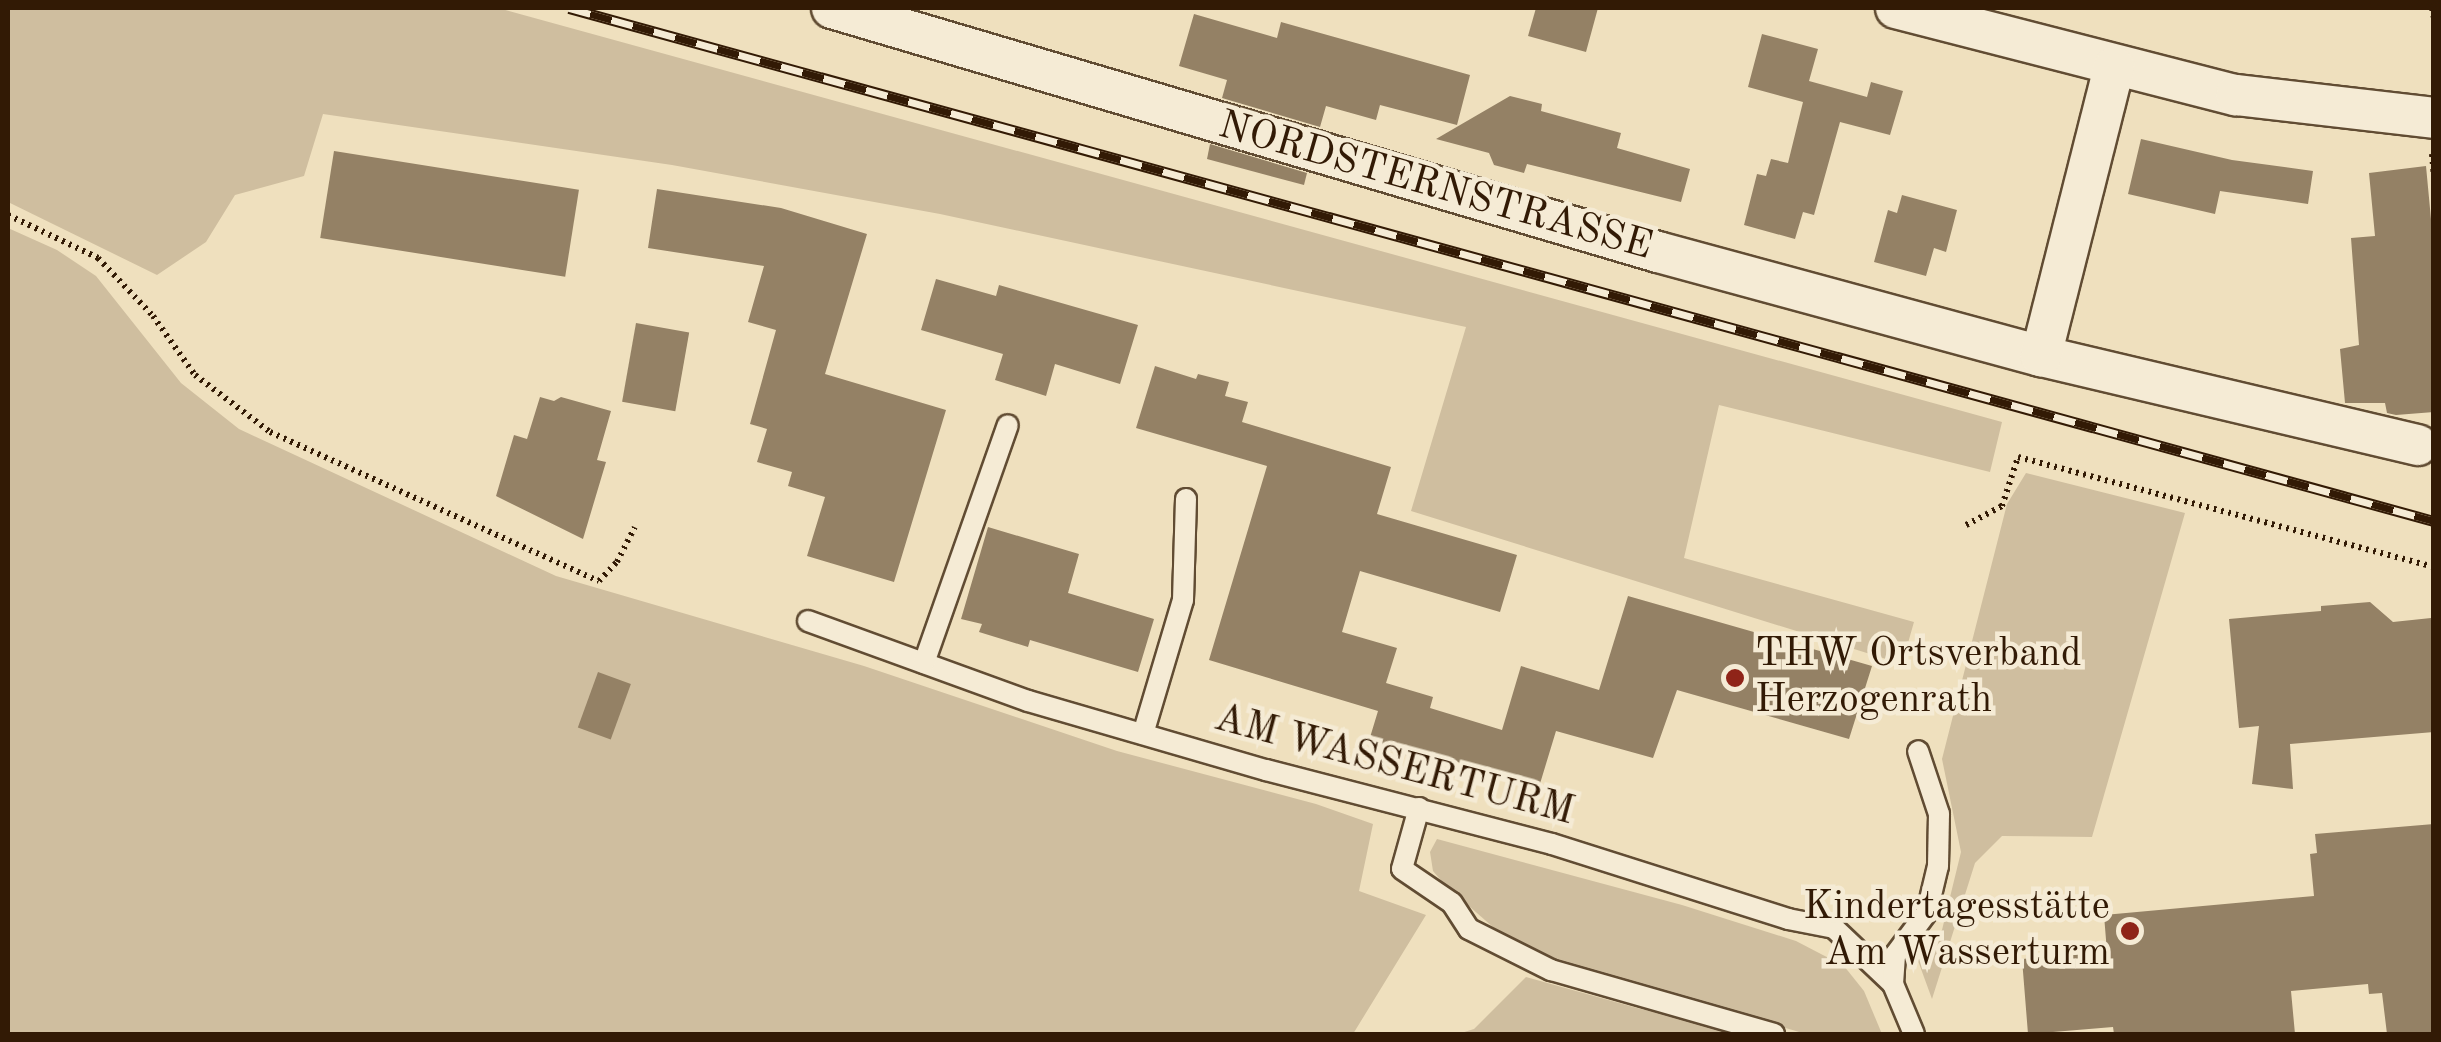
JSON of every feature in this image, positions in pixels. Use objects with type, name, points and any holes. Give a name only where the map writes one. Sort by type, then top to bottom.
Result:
[{"type":"street","name":"NORDSTERNSTRASSE","points":[[832,8],[1603,236],[2040,356],[2418,445]]},
{"type":"street","points":[[1900,8],[2236,95],[2434,118]]},
{"type":"street","points":[[2040,356],[2114,66]]},
{"type":"lane","points":[[924,663],[1008,424]]},
{"type":"lane","points":[[1143,734],[1183,600],[1186,499]]},
{"type":"lane","name":"AM WASSERTURM","points":[[808,621],[1028,701],[1552,844],[1788,919],[1834,928],[1893,984],[1914,1034]]},
{"type":"lane","points":[[1893,984],[1895,955],[1927,912],[1938,866],[1939,814],[1918,751]]},
{"type":"lane","points":[[1419,808],[1402,869],[1452,903],[1469,928],[1551,970],[1774,1034]]},
{"type":"path","points":[[2432,8],[2434,18]]},
{"type":"path","points":[[8,215],[98,258],[153,316],[194,375],[270,432],[599,581],[617,562],[635,528]]},
{"type":"path","points":[[1966,525],[2002,506],[2018,457],[2434,567]]},
{"type":"shaded area","points":[[8,8],[498,8],[2002,422],[1990,472],[1719,405],[1684,558],[1914,622],[1902,664],[1411,511],[1466,327],[940,214],[672,165],[323,114],[304,176],[235,195],[206,242],[157,275],[8,202]]},
{"type":"shaded area","points":[[8,228],[57,250],[96,276],[181,383],[239,429],[556,576],[864,666],[1117,751],[1316,804],[1373,824],[1359,891],[1426,915],[1353,1034],[8,1034]]},
{"type":"shaded area","points":[[2026,473],[2185,513],[2092,837],[2002,836],[1975,863],[1932,999],[1917,958],[1942,930],[1961,852],[1942,759],[2007,504]]},
{"type":"shaded area","points":[[1437,839],[1682,905],[1796,941],[1844,966],[1864,991],[1882,1034],[1806,1034],[1556,960],[1502,935],[1445,885],[1433,871],[1430,852]]},
{"type":"shaded area","points":[[1526,977],[1749,1034],[1458,1034],[1474,1029]]},
{"type":"building","points":[[1536,8],[1598,8],[1586,52],[1528,36]]},
{"type":"building","points":[[1194,14],[1277,38],[1281,22],[1470,75],[1457,125],[1380,105],[1376,120],[1326,106],[1320,127],[1222,98],[1227,80],[1179,66]]},
{"type":"building","points":[[1762,34],[1818,49],[1809,81],[1867,97],[1871,82],[1903,91],[1890,135],[1840,122],[1814,215],[1803,212],[1795,239],[1744,225],[1757,174],[1766,176],[1771,159],[1788,163],[1803,102],[1748,87]]},
{"type":"building","points":[[1510,96],[1542,104],[1541,111],[1621,133],[1617,148],[1690,169],[1681,202],[1527,164],[1524,173],[1494,165],[1489,153],[1436,139]]},
{"type":"building","points":[[2141,139],[2232,160],[2313,171],[2308,204],[2220,191],[2215,214],[2128,194]]},
{"type":"building","points":[[1210,144],[1307,173],[1304,185],[1207,159]]},
{"type":"building","points":[[334,151],[579,190],[565,277],[320,238]]},
{"type":"building","points":[[2426,166],[2434,251],[2434,412],[2396,415],[2387,413],[2385,403],[2345,403],[2340,349],[2359,345],[2351,238],[2375,236],[2369,173]]},
{"type":"building","points":[[657,189],[781,208],[867,234],[825,374],[946,410],[894,582],[807,556],[825,497],[788,486],[792,472],[757,462],[767,429],[750,424],[776,330],[748,322],[764,266],[648,248]]},
{"type":"building","points":[[1902,195],[1957,210],[1946,252],[1934,248],[1926,276],[1874,262],[1888,210],[1897,213]]},
{"type":"building","points":[[936,279],[996,296],[999,285],[1138,325],[1120,384],[1055,364],[1046,396],[995,380],[1003,354],[921,330]]},
{"type":"building","points":[[636,323],[689,332],[675,411],[622,402]]},
{"type":"building","points":[[1155,366],[1196,379],[1198,374],[1229,382],[1225,396],[1248,402],[1242,422],[1391,467],[1377,514],[1517,555],[1500,612],[1360,571],[1342,632],[1397,648],[1386,683],[1433,697],[1430,708],[1502,730],[1521,666],[1599,690],[1628,596],[1872,666],[1849,739],[1677,690],[1653,758],[1556,731],[1539,787],[1444,758],[1442,766],[1368,744],[1378,711],[1209,660],[1267,466],[1136,428]]},
{"type":"building","points":[[540,397],[554,401],[561,397],[611,411],[597,460],[606,462],[583,539],[496,496],[514,435],[527,439]]},
{"type":"building","points":[[988,527],[1079,554],[1068,593],[1154,619],[1138,672],[1030,640],[1028,647],[979,632],[982,624],[961,619]]},
{"type":"building","points":[[2370,602],[2393,622],[2431,618],[2434,732],[2290,744],[2293,789],[2252,784],[2259,726],[2239,728],[2229,619],[2321,611],[2321,606]]},
{"type":"building","points":[[598,672],[631,684],[611,739],[578,727]]},
{"type":"building","points":[[2434,824],[2434,1034],[2387,1034],[2382,993],[2369,994],[2368,984],[2291,991],[2295,1034],[2114,1034],[2113,1027],[2028,1034],[2022,959],[2107,952],[2104,915],[2314,896],[2310,854],[2317,853],[2315,834]]},
{"type":"railway","points":[[569,8],[2434,521]]},
{"type":"place","name":"THW Ortsverband Herzogenrath","points":[[1735,678]]},
{"type":"place","name":"Kindertagesstätte Am Wasserturm","points":[[2130,931]]}]
